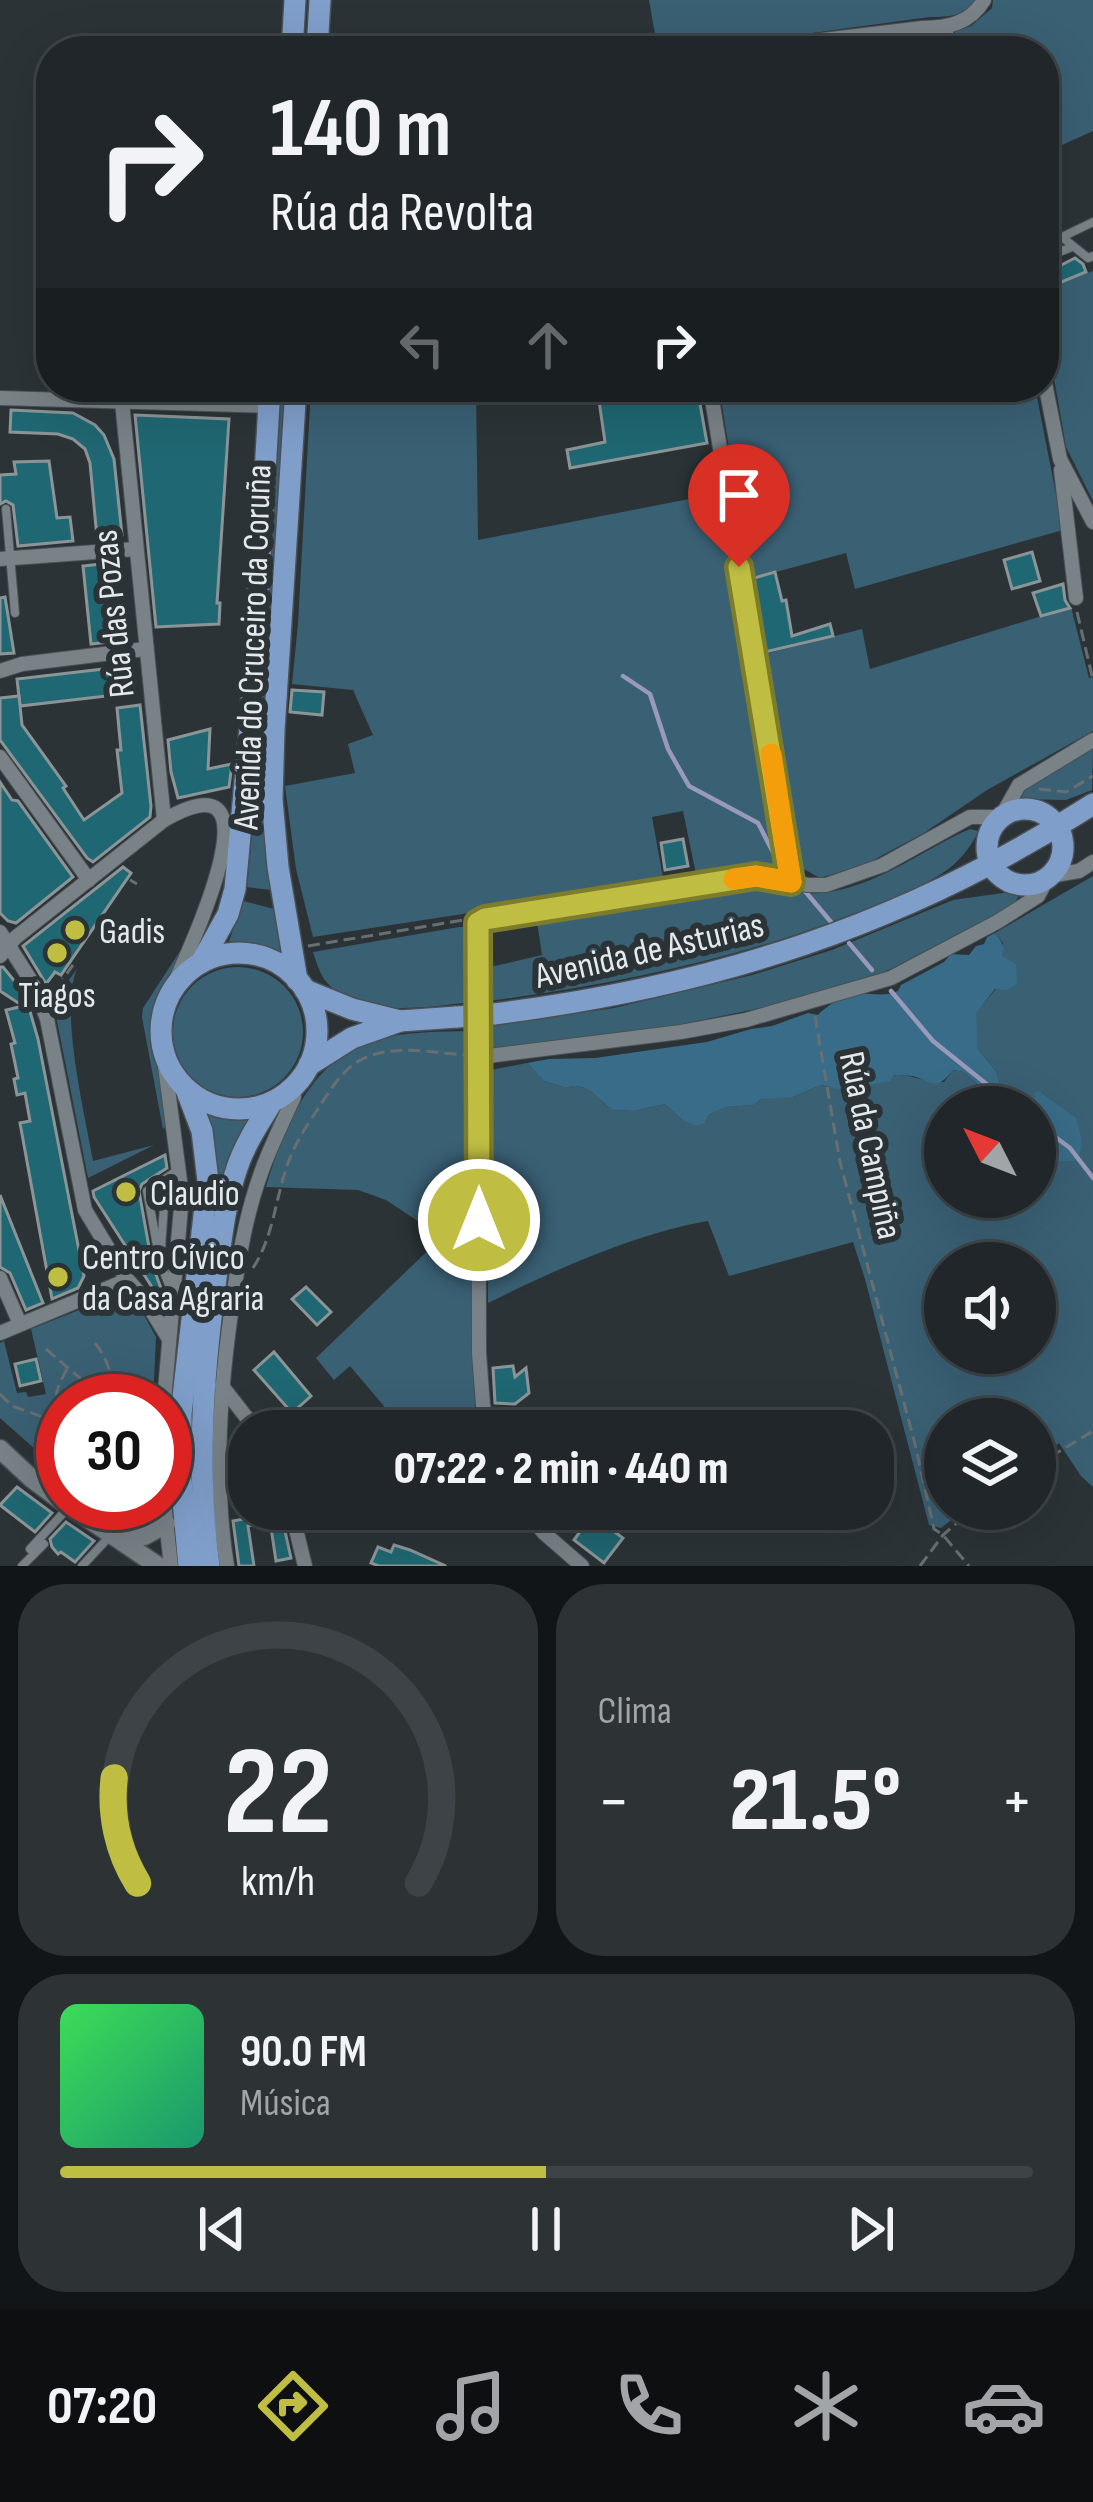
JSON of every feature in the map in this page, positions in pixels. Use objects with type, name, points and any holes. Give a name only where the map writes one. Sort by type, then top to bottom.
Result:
[{"type":"main road","points":[[293,36],[295,0]]},
{"type":"main road","points":[[318,36],[320,0]]},
{"type":"main road","name":"Avenida do Cruceiro da Coruña","points":[[201,963],[228,914],[235,889],[270,402]]},
{"type":"main road","name":"Avenida do Cruceiro da Coruña","points":[[295,402],[272,799],[278,867],[301,985]]},
{"type":"main road","points":[[1051,821],[1092,805]]},
{"type":"main road","points":[[988,837],[992,865],[1000,876],[1033,884],[1058,866],[1092,805]]},
{"type":"main road","points":[[944,889],[968,866],[1001,817],[1014,811],[1027,809],[1051,821],[1063,852]]},
{"type":"main road","name":"Avenida de Asturias","points":[[301,985],[352,1010],[400,1021],[494,1014],[609,997],[752,963],[854,928],[992,865],[1051,821]]},
{"type":"main road","points":[[944,889],[1009,881]]},
{"type":"main road","points":[[227,954],[252,955],[278,964],[301,985],[316,1022],[315,1045],[308,1066],[272,1102],[254,1108],[212,1105],[174,1075],[163,1051],[161,1028],[169,996],[201,963],[227,954]]},
{"type":"main road","name":"Avenida de Asturias","points":[[308,1066],[352,1038],[400,1021]]},
{"type":"main road","points":[[185,1088],[202,1131],[208,1181],[181,1414],[189,1566]]},
{"type":"main road","points":[[209,1566],[201,1458],[206,1354],[219,1256],[235,1173],[272,1102]]},
{"type":"main road","points":[[0,1449],[36,1482]]},
{"type":"main road","points":[[102,1530],[158,1566]]},
{"type":"main road","points":[[110,1536],[144,1536],[155,1530]]},
{"type":"street","points":[[856,36],[944,28],[974,15],[984,0]]},
{"type":"street","points":[[944,28],[947,36]]},
{"type":"street","points":[[0,398],[36,397]]},
{"type":"street","name":"Rúa das Pozas","points":[[110,402],[136,548],[164,820]]},
{"type":"street","points":[[712,402],[791,882]]},
{"type":"street","points":[[1049,402],[1076,598]]},
{"type":"street","points":[[1060,459],[1093,522]]},
{"type":"street","points":[[5,558],[136,548]]},
{"type":"street","points":[[0,671],[22,664],[145,649]]},
{"type":"street","points":[[484,1410],[479,1353],[478,923],[756,876],[826,885],[884,865],[970,817],[1001,817],[1018,785],[1093,740]]},
{"type":"street","points":[[0,757],[88,880]]},
{"type":"street","points":[[169,996],[216,882],[226,829],[220,815],[205,806],[187,808],[164,820],[3,944],[34,988],[47,1019],[85,1210],[169,1339]]},
{"type":"street","points":[[480,1057],[681,1033],[746,1020],[891,978],[998,922],[1038,896],[1049,876],[1079,871],[1093,862]]},
{"type":"street","points":[[163,1051],[173,1173],[181,1211],[166,1374]]},
{"type":"street","points":[[227,1566],[219,1458],[222,1386],[244,1233],[261,1172],[294,1097],[292,1087]]},
{"type":"street","points":[[0,1278],[20,1324]]},
{"type":"street","points":[[0,1333],[126,1278]]},
{"type":"street","points":[[143,1297],[164,1301],[173,1294]]},
{"type":"street","points":[[222,1386],[241,1410]]},
{"type":"street","points":[[220,1418],[228,1420]]},
{"type":"street","points":[[167,1530],[172,1566]]},
{"type":"street","points":[[286,1566],[302,1566],[295,1530]]},
{"type":"street","points":[[542,1530],[582,1566]]},
{"type":"lane","points":[[1093,222],[1062,237],[1088,258],[1093,256]]},
{"type":"lane","points":[[1059,252],[1074,246]]},
{"type":"lane","points":[[6,509],[5,558],[16,613]]},
{"type":"lane","points":[[173,1173],[147,1191],[160,1262],[173,1294]]},
{"type":"lane","points":[[160,1262],[173,1173]]},
{"type":"lane","points":[[30,1549],[45,1530]]},
{"type":"lane","points":[[82,1566],[110,1536]]},
{"type":"lane","points":[[22,1566],[44,1544]]},
{"type":"path","points":[[1076,598],[1093,680]]},
{"type":"path","points":[[1025,781],[1035,788],[1066,792],[1093,776]]},
{"type":"path","points":[[130,880],[137,884]]},
{"type":"path","points":[[292,950],[458,921],[478,923]]},
{"type":"path","points":[[56,988],[73,965]]},
{"type":"path","name":"Rúa da Campiña","points":[[813,1002],[840,1162],[934,1529],[969,1566]]},
{"type":"path","points":[[246,1280],[266,1245],[295,1148],[349,1067],[360,1059],[392,1051],[480,1057]]},
{"type":"path","points":[[95,1343],[111,1374]]},
{"type":"path","points":[[46,1348],[76,1374]]},
{"type":"path","points":[[65,1374],[68,1366]]},
{"type":"path","points":[[0,1394],[12,1406],[36,1414]]},
{"type":"path","points":[[1056,1453],[1093,1431]]},
{"type":"path","points":[[920,1566],[949,1530]]},
{"type":"shaded area","points":[[649,0],[977,0],[951,16],[789,36],[655,36]]},
{"type":"shaded area","points":[[993,0],[1093,0],[1093,131],[1059,146],[1059,36],[956,36],[954,31],[971,26],[992,8]]},
{"type":"shaded area","points":[[1093,271],[1093,501],[1066,447],[1058,402],[1059,283]]},
{"type":"shaded area","points":[[279,402],[285,402],[262,789],[271,890],[247,887]]},
{"type":"shaded area","points":[[310,402],[476,402],[478,540],[715,494],[722,501],[781,855],[771,866],[697,879],[683,811],[652,817],[664,883],[313,937],[296,869],[285,786],[355,773],[348,744],[373,735],[353,690],[292,684]]},
{"type":"shaded area","points":[[721,402],[1038,402],[1063,530],[855,589],[846,553],[750,579]]},
{"type":"shaded area","points":[[1071,607],[1089,678],[1093,677],[1093,731],[866,864],[820,878],[802,868],[794,858],[761,655],[862,629],[870,669]]},
{"type":"shaded area","points":[[1093,749],[1092,790],[1066,800],[1019,799],[1019,793]]},
{"type":"shaded area","points":[[970,829],[979,831],[940,875],[806,931],[672,969],[489,1001],[486,968],[542,955],[536,915],[744,884],[811,893],[841,890]]},
{"type":"shaded area","points":[[1093,876],[1093,1487],[1059,1443],[1056,1445],[1056,1398],[924,1398],[924,1506],[853,1242],[729,1276],[708,1221],[623,1244],[488,1303],[487,1078],[491,1070],[527,1063],[544,1081],[585,1089],[612,1110],[665,1104],[682,1120],[705,1122],[710,1114],[727,1107],[793,1097],[821,1085],[849,1086],[897,1075],[944,1082],[953,1070],[964,1072],[980,1086],[924,1086],[924,1218],[1056,1218],[1056,1161],[1074,1161],[1062,1108],[1056,1103],[1056,1086],[1002,1086],[978,1049],[975,1013],[996,989],[1008,961],[1002,956],[1003,943],[995,933]]},
{"type":"shaded area","points":[[1010,892],[1019,896],[1013,905],[863,980],[649,1031],[495,1049],[486,1044],[485,1031],[497,1024],[614,1008],[752,975],[832,950],[953,900]]},
{"type":"shaded area","points":[[243,901],[274,909],[283,957],[249,947],[227,947]]},
{"type":"shaded area","points":[[468,927],[471,1002],[393,1008],[354,1001],[324,979],[313,952]]},
{"type":"shaded area","points":[[995,933],[1003,946],[1002,956],[1016,964],[1017,984],[1007,990],[995,989],[976,1013],[978,1049],[1002,1086],[980,1086],[964,1072],[953,1070],[938,1083],[894,1075],[890,1081],[843,1090],[821,1085],[793,1097],[727,1107],[697,1126],[665,1104],[612,1110],[585,1089],[544,1081],[527,1063],[707,1042],[808,1013],[818,1015],[851,995],[898,991],[951,954],[969,955]]},
{"type":"shaded area","points":[[188,939],[159,1003],[157,1018],[170,1123],[163,1129],[143,1008]]},
{"type":"shaded area","points":[[238,967],[263,972],[284,986],[298,1007],[303,1032],[298,1057],[284,1078],[263,1092],[238,1097],[213,1092],[192,1078],[178,1057],[173,1032],[178,1007],[192,986],[213,972]]},
{"type":"shaded area","points":[[77,969],[72,987],[72,1035],[93,1161],[154,1145],[88,1178],[53,1001]]},
{"type":"shaded area","points":[[470,1031],[475,1410],[387,1410],[350,1366],[334,1380],[316,1358],[442,1237],[386,1200],[358,1190],[266,1187],[300,1103],[328,1067],[366,1043],[418,1033]]},
{"type":"shaded area","points":[[1056,1103],[1076,1118],[1081,1146],[1074,1161],[1056,1161]]},
{"type":"shaded area","points":[[207,1113],[221,1119],[249,1120],[224,1175],[207,1284],[192,1450],[192,1391],[218,1168]]},
{"type":"shaded area","points":[[123,1287],[144,1315],[156,1337],[154,1374],[41,1374],[31,1329],[112,1297]]},
{"type":"shaded area","points":[[4,1341],[17,1393],[26,1392],[28,1397],[36,1396],[36,1450],[0,1418],[0,1343]]},
{"type":"building","points":[[1075,258],[1086,272],[1059,283],[1059,266]]},
{"type":"building","points":[[599,402],[700,402],[707,443],[570,468],[567,450],[605,442]]},
{"type":"building","points":[[11,410],[73,413],[104,435],[114,459],[122,535],[97,538],[85,449],[58,434],[10,432]]},
{"type":"building","points":[[135,415],[229,419],[219,624],[156,627]]},
{"type":"building","points":[[49,461],[57,518],[70,517],[73,541],[18,546],[13,505],[0,504],[0,475],[16,474],[14,462]]},
{"type":"building","points":[[1032,552],[1040,581],[1012,589],[1004,560]]},
{"type":"building","points":[[110,563],[118,641],[91,644],[83,566]]},
{"type":"building","points":[[775,572],[792,636],[830,624],[833,636],[765,652],[754,578]]},
{"type":"building","points":[[1063,584],[1070,608],[1041,616],[1033,593]]},
{"type":"building","points":[[5,597],[14,653],[0,654],[0,598]]},
{"type":"building","points":[[121,667],[124,694],[20,706],[17,679]]},
{"type":"building","points":[[292,690],[324,692],[322,715],[290,712]]},
{"type":"building","points":[[19,696],[22,725],[84,820],[122,793],[117,708],[140,705],[150,817],[93,862],[0,740],[0,698]]},
{"type":"building","points":[[210,729],[208,769],[232,764],[229,787],[178,798],[168,740]]},
{"type":"building","points":[[0,782],[73,877],[16,923],[0,913]]},
{"type":"building","points":[[683,839],[688,866],[665,870],[661,843]]},
{"type":"building","points":[[123,867],[131,873],[61,975],[55,972],[46,984],[23,946]]},
{"type":"building","points":[[0,967],[25,994],[38,1039],[84,1276],[78,1288],[52,1299],[20,1123],[30,1121],[25,1093],[17,1095],[11,1044],[15,1043],[6,1010],[23,1006],[0,991]]},
{"type":"building","points":[[165,1155],[167,1168],[139,1191],[161,1301],[93,1191]]},
{"type":"building","points":[[0,1195],[43,1303],[26,1310],[10,1273],[0,1267]]},
{"type":"building","points":[[306,1287],[331,1312],[317,1325],[292,1299]]},
{"type":"building","points":[[274,1352],[311,1396],[289,1410],[254,1370]]},
{"type":"building","points":[[36,1359],[36,1382],[20,1386],[15,1364]]},
{"type":"building","points":[[513,1366],[515,1377],[526,1368],[529,1393],[515,1404],[495,1403],[493,1368]]},
{"type":"building","points":[[17,1487],[36,1501],[37,1530],[35,1532],[0,1505]]},
{"type":"building","points":[[58,1530],[78,1530],[94,1541],[75,1562],[58,1554],[50,1539]]},
{"type":"building","points":[[234,1530],[249,1530],[254,1566],[239,1566]]},
{"type":"building","points":[[271,1530],[285,1530],[291,1558],[276,1561]]},
{"type":"building","points":[[581,1530],[612,1530],[623,1538],[604,1563],[574,1540]]},
{"type":"building","points":[[394,1545],[446,1566],[371,1563],[378,1547],[391,1552]]},
{"type":"waterway","points":[[623,676],[650,694],[668,749],[689,786],[758,823],[776,858]]},
{"type":"waterway","points":[[804,890],[831,922]]},
{"type":"waterway","points":[[849,943],[872,970]]},
{"type":"waterway","points":[[891,991],[933,1041],[989,1086]]},
{"type":"waterway","points":[[1056,1138],[1093,1178]]},
{"type":"slow traffic","points":[[734,879],[756,876],[791,882],[771,754]]},
{"type":"place","name":"Gadis","points":[[75,930]]},
{"type":"place","name":"Tiagos","points":[[57,953]]},
{"type":"place","name":"Claudio","points":[[126,1192]]},
{"type":"place","name":"Centro Cívico da Casa Agraria","points":[[58,1277]]},
{"type":"route","points":[[479,1220],[478,923],[756,876],[791,882],[739,567]]}]
